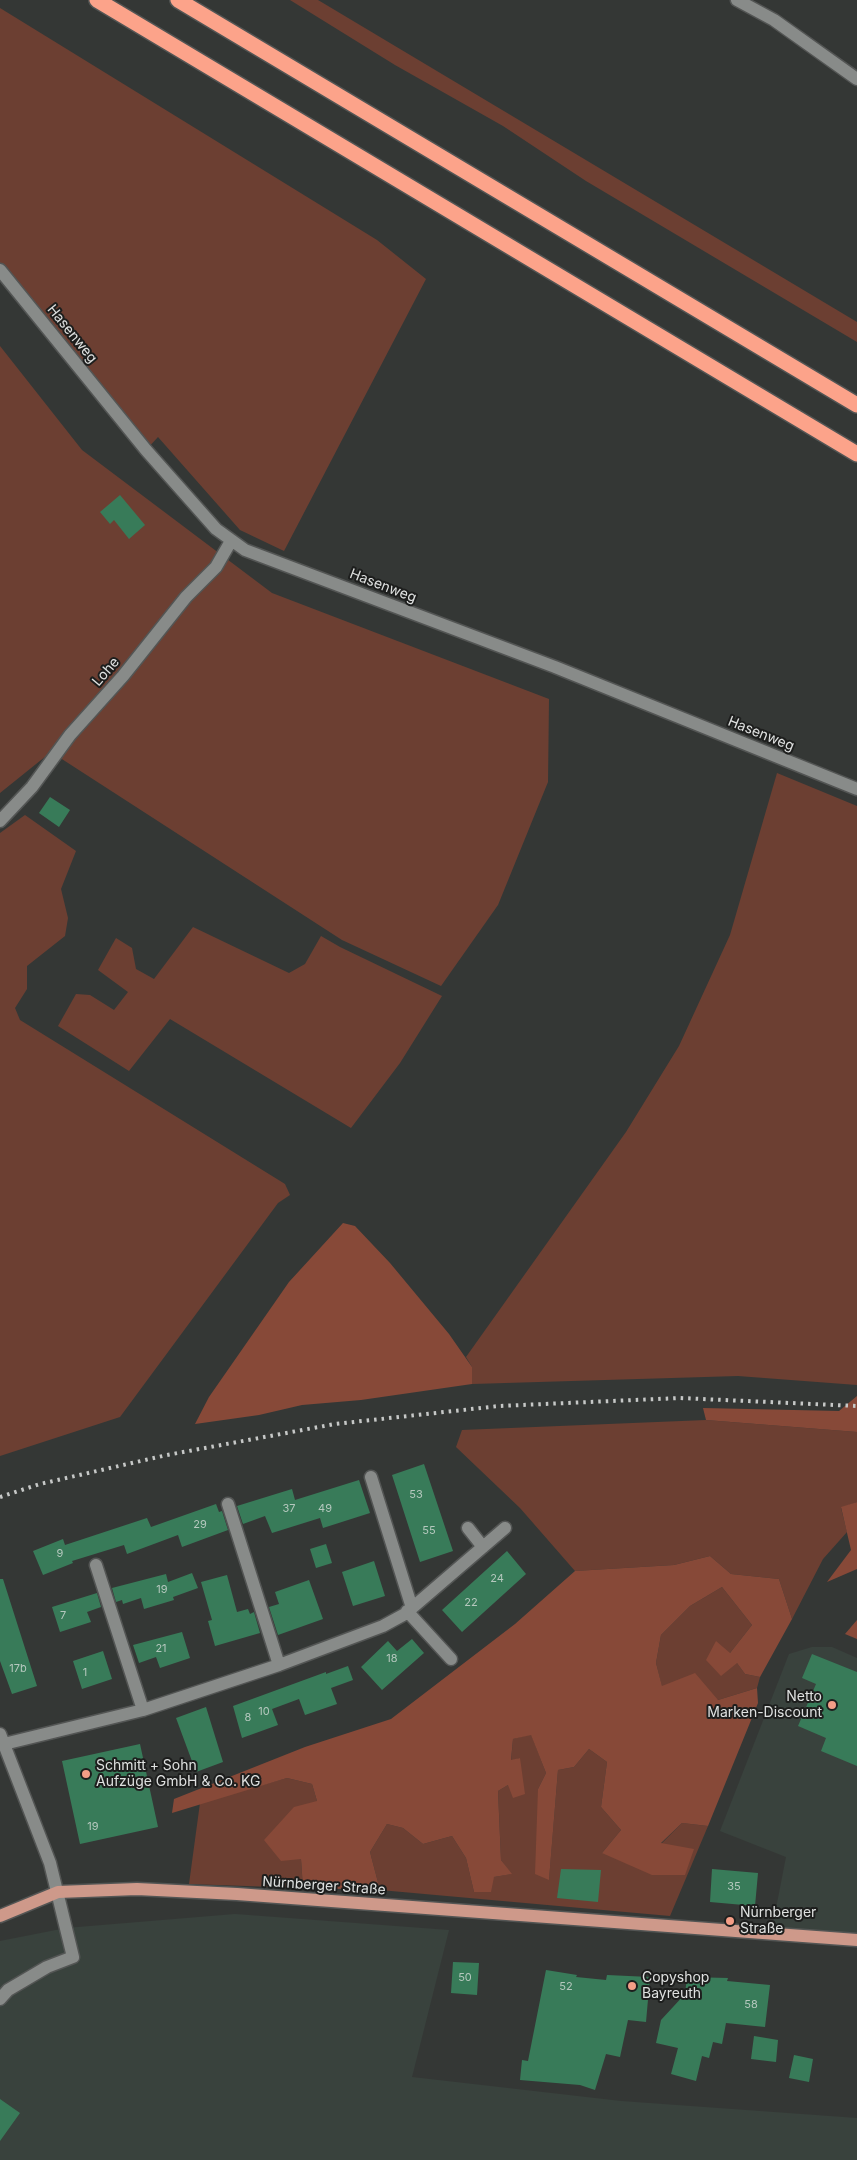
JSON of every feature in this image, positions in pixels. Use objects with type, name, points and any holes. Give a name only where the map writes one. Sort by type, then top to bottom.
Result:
[{"type":"highway","points":[[97,0],[857,454]]},
{"type":"highway","points":[[178,0],[857,405]]},
{"type":"main road","name":"Nürnberger Straße","points":[[0,1916],[58,1892],[137,1889],[237,1894],[857,1940]]},
{"type":"street","points":[[737,0],[774,20],[857,79]]},
{"type":"street","name":"Hasenweg","points":[[0,270],[146,450],[216,529],[245,550],[555,666],[857,789]]},
{"type":"street","name":"Lohe","points":[[0,820],[32,787],[70,735],[123,676],[186,597],[216,567],[231,541]]},
{"type":"street","points":[[371,1477],[410,1610],[451,1659]]},
{"type":"street","points":[[228,1504],[279,1665]]},
{"type":"street","points":[[468,1528],[483,1547]]},
{"type":"street","points":[[0,1999],[8,1990],[47,1968],[73,1957],[58,1892],[44,1846],[2,1739],[143,1710],[279,1665],[383,1626],[410,1610],[506,1528]]},
{"type":"street","points":[[96,1565],[143,1710]]},
{"type":"shaded area","points":[[290,0],[318,0],[857,322],[857,342],[586,181],[503,126],[395,65]]},
{"type":"shaded area","points":[[0,8],[377,240],[426,279],[284,551],[240,530],[158,437],[146,450],[0,270]]},
{"type":"shaded area","points":[[0,346],[82,450],[272,593],[549,699],[548,782],[498,905],[441,986],[342,940],[51,752],[0,793]]},
{"type":"shaded area","points":[[777,773],[857,806],[857,1385],[738,1376],[472,1384],[472,1367],[466,1357],[626,1132],[679,1046],[730,935]]},
{"type":"shaded area","points":[[25,815],[76,851],[61,889],[68,918],[65,936],[27,966],[27,989],[15,1008],[20,1020],[285,1184],[290,1195],[278,1203],[120,1417],[0,1456],[0,833]]},
{"type":"shaded area","points":[[193,927],[289,973],[305,964],[321,936],[442,996],[400,1063],[351,1128],[170,1019],[129,1071],[58,1026],[76,994],[90,995],[114,1010],[128,992],[98,970],[116,938],[132,948],[136,969],[154,979]]},
{"type":"shaded area","points":[[343,1223],[355,1226],[390,1263],[449,1334],[472,1367],[472,1384],[361,1400],[302,1405],[259,1415],[195,1424],[209,1397],[289,1282]]},
{"type":"shaded area","points":[[857,1396],[857,1432],[706,1420],[703,1408],[839,1411]]},
{"type":"shaded area","points":[[706,1420],[857,1432],[857,1502],[841,1508],[847,1532],[823,1559],[792,1619],[779,1579],[731,1574],[710,1556],[674,1565],[575,1571],[520,1508],[456,1447],[462,1430]]},
{"type":"shaded area","points":[[857,1502],[857,1569],[827,1582],[851,1550],[841,1507]]},
{"type":"shaded area","points":[[710,1556],[731,1574],[779,1579],[792,1619],[760,1677],[745,1674],[737,1663],[721,1676],[706,1660],[716,1641],[730,1653],[752,1625],[722,1587],[690,1606],[661,1635],[656,1663],[662,1686],[695,1673],[718,1700],[757,1688],[758,1703],[708,1826],[682,1823],[661,1843],[694,1849],[685,1875],[652,1875],[602,1853],[621,1830],[601,1807],[607,1762],[589,1749],[574,1767],[558,1770],[549,1880],[535,1874],[538,1789],[546,1773],[531,1735],[513,1739],[511,1760],[520,1758],[525,1794],[513,1798],[508,1785],[498,1791],[501,1860],[512,1874],[494,1877],[491,1892],[474,1892],[466,1858],[452,1836],[423,1844],[403,1828],[387,1824],[370,1852],[380,1890],[303,1888],[301,1859],[281,1861],[264,1840],[294,1807],[317,1801],[312,1784],[287,1778],[172,1813],[174,1799],[305,1747],[391,1719],[515,1624],[575,1571],[674,1565]]},
{"type":"shaded area","points":[[722,1587],[752,1625],[730,1653],[745,1674],[760,1677],[757,1688],[718,1700],[662,1687],[656,1663],[661,1635],[690,1606]]},
{"type":"shaded area","points":[[857,1620],[857,1639],[845,1634]]},
{"type":"shaded area","points":[[812,1647],[832,1647],[857,1658],[857,1935],[772,1929],[786,1857],[720,1831],[789,1654]]},
{"type":"shaded area","points":[[531,1734],[546,1773],[538,1789],[549,1879],[558,1770],[574,1767],[589,1749],[607,1762],[601,1807],[621,1830],[602,1853],[661,1844],[682,1823],[708,1826],[670,1916],[380,1890],[370,1852],[387,1824],[403,1828],[423,1844],[452,1836],[466,1858],[474,1892],[494,1877],[511,1874],[501,1860],[498,1791],[508,1785],[520,1758],[511,1761],[513,1739]]},
{"type":"shaded area","points":[[287,1778],[312,1784],[317,1801],[301,1859],[303,1888],[189,1884],[200,1803]]},
{"type":"shaded area","points":[[235,1914],[449,1930],[412,2077],[621,2101],[857,2118],[857,2160],[0,2160],[0,1941],[66,1928]]},
{"type":"building","points":[[120,495],[145,525],[129,539],[114,520],[110,524],[100,512]]},
{"type":"building","points":[[50,797],[70,810],[59,827],[39,813]]},
{"type":"building","points":[[424,1464],[453,1551],[420,1562],[392,1475]]},
{"type":"building","points":[[359,1480],[370,1513],[323,1528],[320,1518],[272,1533],[265,1516],[243,1524],[237,1506],[292,1489],[295,1500]]},
{"type":"building","points":[[216,1504],[219,1512],[222,1511],[228,1530],[182,1547],[178,1535],[127,1554],[124,1545],[72,1561],[73,1563],[43,1575],[33,1551],[63,1539],[65,1545],[147,1518],[151,1527]]},
{"type":"building","points":[[326,1544],[332,1563],[316,1568],[310,1549]]},
{"type":"building","points":[[507,1551],[526,1574],[462,1632],[442,1610]]},
{"type":"building","points":[[374,1561],[385,1596],[353,1606],[342,1572]]},
{"type":"building","points":[[192,1573],[198,1588],[173,1597],[174,1600],[144,1609],[141,1598],[123,1604],[122,1600],[116,1602],[112,1588],[166,1574],[168,1582]]},
{"type":"building","points":[[227,1575],[237,1612],[248,1609],[250,1614],[254,1612],[260,1633],[215,1646],[208,1621],[212,1620],[201,1582]]},
{"type":"building","points":[[0,1579],[3,1579],[37,1686],[12,1694],[0,1661]]},
{"type":"building","points":[[309,1580],[323,1619],[278,1635],[269,1607],[279,1604],[275,1592]]},
{"type":"building","points":[[97,1593],[101,1607],[87,1612],[91,1622],[60,1632],[52,1607]]},
{"type":"building","points":[[182,1632],[190,1658],[160,1668],[156,1657],[139,1663],[133,1645]]},
{"type":"building","points":[[412,1639],[424,1653],[382,1690],[361,1667],[388,1641],[397,1651]]},
{"type":"building","points":[[103,1651],[112,1679],[82,1689],[73,1661]]},
{"type":"building","name":"Netto Marken-Discount","points":[[812,1654],[857,1672],[857,1766],[821,1751],[826,1738],[798,1726],[816,1684],[802,1678]]},
{"type":"building","points":[[348,1666],[353,1680],[331,1688],[337,1704],[305,1715],[299,1699],[272,1709],[278,1725],[242,1738],[233,1706],[326,1672],[326,1674]]},
{"type":"building","points":[[206,1707],[223,1762],[196,1772],[176,1718]]},
{"type":"building","points":[[140,1744],[158,1827],[80,1844],[62,1761]]},
{"type":"building","points":[[561,1869],[601,1870],[598,1902],[557,1898]]},
{"type":"building","points":[[712,1869],[758,1873],[755,1906],[710,1902]]},
{"type":"building","points":[[453,1962],[479,1963],[477,1995],[451,1993]]},
{"type":"building","points":[[546,1970],[577,1975],[576,1977],[606,1980],[607,1975],[650,1977],[646,2022],[628,2020],[620,2057],[606,2054],[595,2090],[580,2085],[520,2080],[522,2060],[528,2061]]},
{"type":"building","points":[[687,1977],[728,1978],[727,1981],[770,1985],[765,2027],[726,2023],[722,2044],[713,2042],[709,2058],[702,2056],[696,2081],[671,2074],[678,2048],[656,2043],[661,2020],[685,1994]]},
{"type":"building","points":[[754,2036],[778,2040],[776,2062],[751,2059]]},
{"type":"building","points":[[794,2055],[813,2059],[809,2082],[789,2078]]},
{"type":"building","points":[[0,2099],[20,2113],[0,2141]]},
{"type":"railway","points":[[0,1497],[40,1484],[167,1455],[335,1424],[499,1406],[680,1398],[857,1406]]},
{"type":"place","name":"Netto Marken-Discount","points":[[832,1705]]},
{"type":"place","name":"Schmitt + Sohn Aufzüge GmbH & Co. KG","points":[[86,1774]]},
{"type":"place","name":"Nürnberger Straße","points":[[730,1921]]},
{"type":"place","name":"Copyshop Bayreuth","points":[[632,1986]]}]
